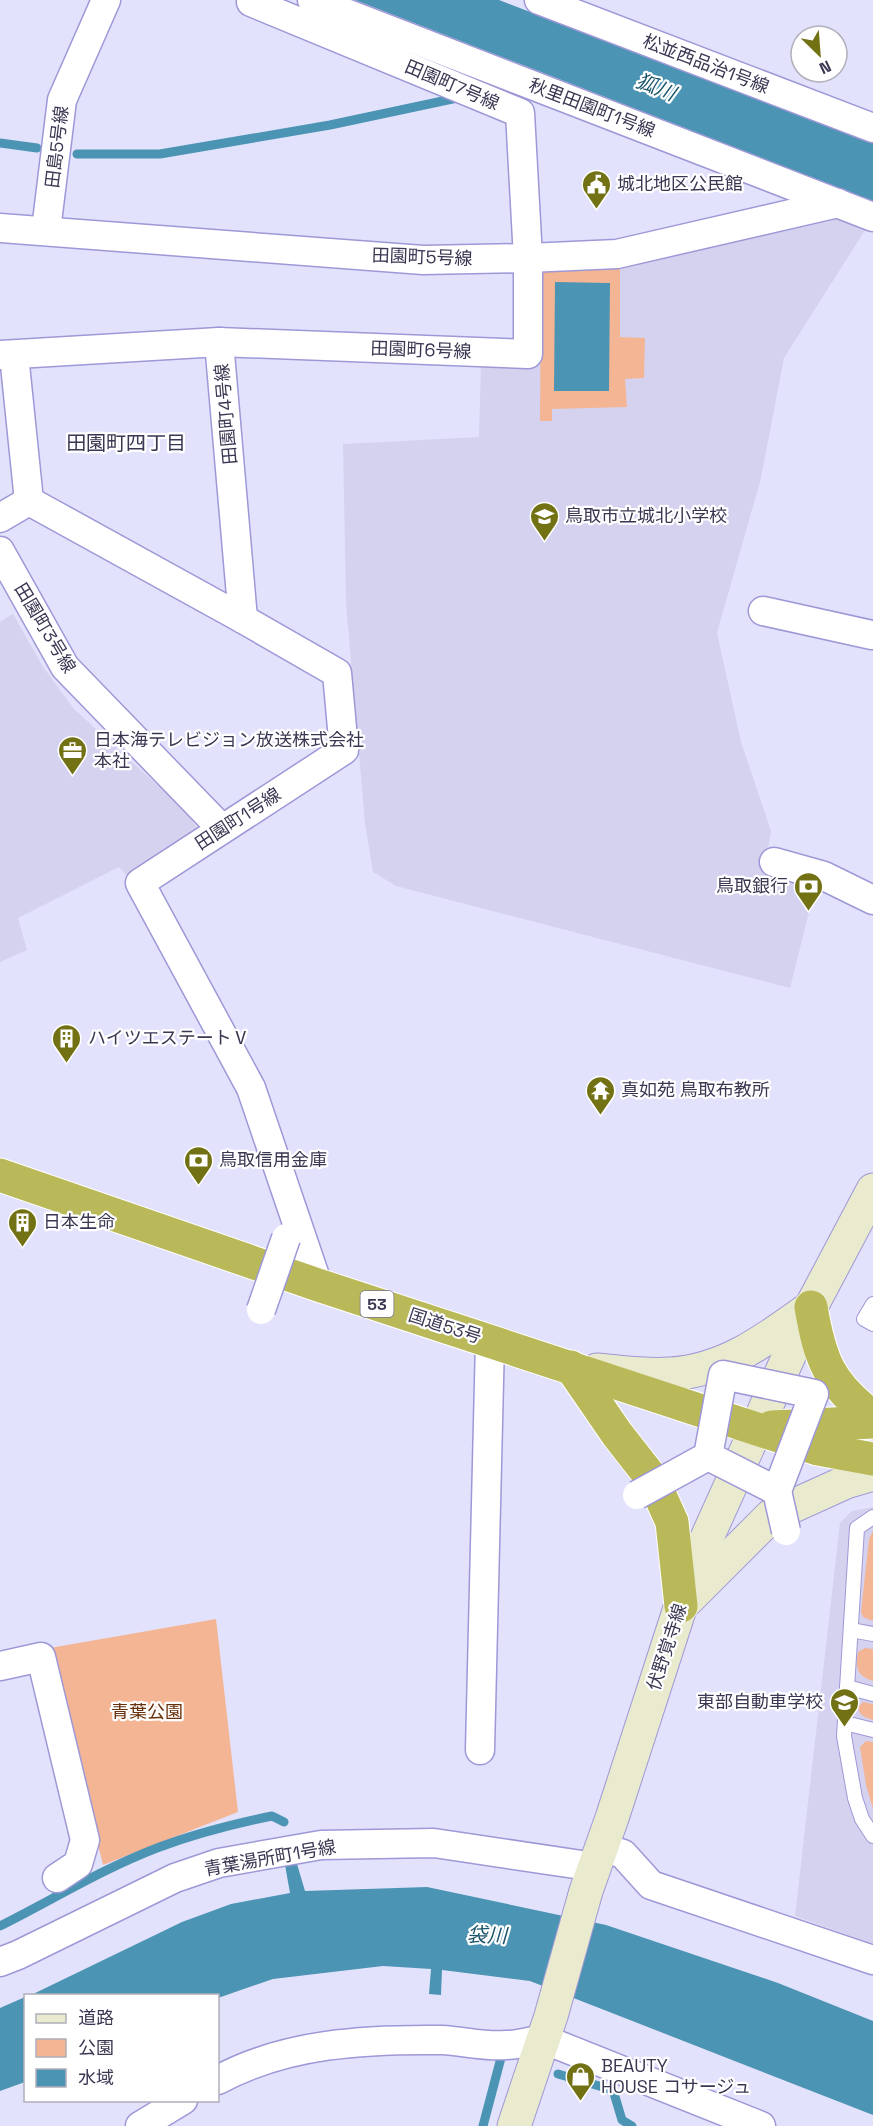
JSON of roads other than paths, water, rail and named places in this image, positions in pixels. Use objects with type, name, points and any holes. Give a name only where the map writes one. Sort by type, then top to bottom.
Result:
[{"type":"highway","name":"国道53号","points":[[0,1175],[318,1285],[818,1449],[873,1459]]},
{"type":"highway","points":[[811,1307],[816,1336],[826,1367],[851,1401],[873,1417]]},
{"type":"highway","points":[[571,1367],[617,1434],[653,1480],[668,1511],[672,1522],[681,1606]]},
{"type":"highway","name":"国道53号","points":[[756,1428],[873,1422]]},
{"type":"main road","name":"伏野覚寺線","points":[[514,2126],[547,2028],[594,1868],[692,1571],[811,1307],[873,1190]]},
{"type":"main road","points":[[571,1367],[658,1374],[687,1373],[705,1369],[746,1351],[811,1307]]},
{"type":"main road","points":[[681,1606],[771,1516],[846,1482],[873,1474]]},
{"type":"street","name":"田島5号線","points":[[46,230],[62,100],[106,0]]},
{"type":"street","name":"秋里田園町1号線","points":[[312,0],[873,217]]},
{"type":"street","name":"松並西品治1号線","points":[[539,0],[873,128]]},
{"type":"street","name":"田園町7号線","points":[[250,1],[520,113],[528,258]]},
{"type":"street","name":"田園町5号線","points":[[0,228],[423,260],[528,258],[617,254],[838,203]]},
{"type":"street","name":"田園町6号線","points":[[219,342],[528,354],[528,258]]},
{"type":"street","name":"田園町4号線","points":[[7,355],[219,342],[243,619]]},
{"type":"street","points":[[0,518],[29,501],[7,355]]},
{"type":"street","name":"田園町1号線","points":[[29,501],[337,673],[344,750],[140,883],[251,1088],[318,1285]]},
{"type":"street","name":"田園町3号線","points":[[0,551],[64,667],[222,829]]},
{"type":"street","points":[[763,611],[873,633]]},
{"type":"street","points":[[774,862],[824,876],[873,900]]},
{"type":"street","points":[[261,1310],[286,1238]]},
{"type":"street","points":[[480,1750],[490,1341]]},
{"type":"street","points":[[708,1456],[723,1376],[814,1394],[777,1491],[786,1531]]},
{"type":"street","points":[[708,1456],[777,1491]]},
{"type":"street","points":[[637,1495],[708,1456]]},
{"type":"street","points":[[0,1666],[41,1657],[85,1840],[78,1864],[57,1878]]},
{"type":"street","name":"青葉湯所町1号線","points":[[0,1962],[175,1878],[219,1863],[321,1845],[434,1843],[594,1868],[623,1854],[651,1885],[873,1960]]},
{"type":"street","points":[[219,2079],[235,2070],[280,2054],[362,2041],[444,2040],[505,2045],[547,2028],[761,2126]]},
{"type":"street","points":[[140,2126],[180,2102]]},
{"type":"lane","points":[[873,1304],[864,1318],[873,1324]]},
{"type":"lane","points":[[873,1517],[857,1528],[844,1736],[855,1798],[862,1819],[873,1836]]},
{"type":"lane","points":[[851,1630],[873,1634]]},
{"type":"lane","points":[[847,1687],[873,1694]]},
{"type":"lane","points":[[845,1723],[873,1730]]},
{"type":"water","name":"狐川","points":[[355,0],[499,0],[873,143],[873,201]]},
{"type":"water","points":[[555,282],[610,283],[609,391],[554,391]]},
{"type":"water","name":"袋川","points":[[297,1864],[305,1891],[427,1887],[606,1925],[778,1983],[873,2021],[873,2115],[530,1981],[442,1970],[441,1995],[429,1994],[431,1969],[383,1966],[273,1979],[219,1998],[219,1994],[33,1994],[182,1922],[231,1904],[290,1893],[285,1865]]},
{"type":"water","points":[[24,1997],[24,2082],[0,2091],[0,2008]]},
{"type":"waterway","points":[[77,154],[160,154],[330,125],[457,98]]},
{"type":"waterway","points":[[0,143],[37,148]]},
{"type":"waterway","points":[[0,1926],[97,1875],[157,1848],[185,1838],[272,1816],[284,1822]]},
{"type":"waterway","points":[[483,2126],[502,2054]]},
{"type":"waterway","points":[[558,2074],[613,2090],[622,2120],[632,2126]]},
{"type":"place","name":"城北地区公民館","points":[[596,210]]},
{"type":"place","name":"鳥取市立城北小学校","points":[[544,542]]},
{"type":"place","name":"日本海テレビジョン放送株式会社 本社","points":[[73,776]]},
{"type":"place","name":"鳥取銀行","points":[[809,912]]},
{"type":"place","name":"ハイツエステートⅤ","points":[[67,1064]]},
{"type":"place","name":"真如苑 鳥取布教所","points":[[600,1116]]},
{"type":"place","name":"鳥取信用金庫","points":[[198,1186]]},
{"type":"place","name":"日本生命","points":[[22,1248]]},
{"type":"place","name":"東部自動車学校","points":[[844,1728]]},
{"type":"place","name":"BEAUTY HOUSE コサージュ","points":[[580,2102]]},
{"type":"district","name":"田園町四丁目","points":[[126,443]]},
{"type":"park label","name":"青葉公園","points":[[147,1712]]}]
